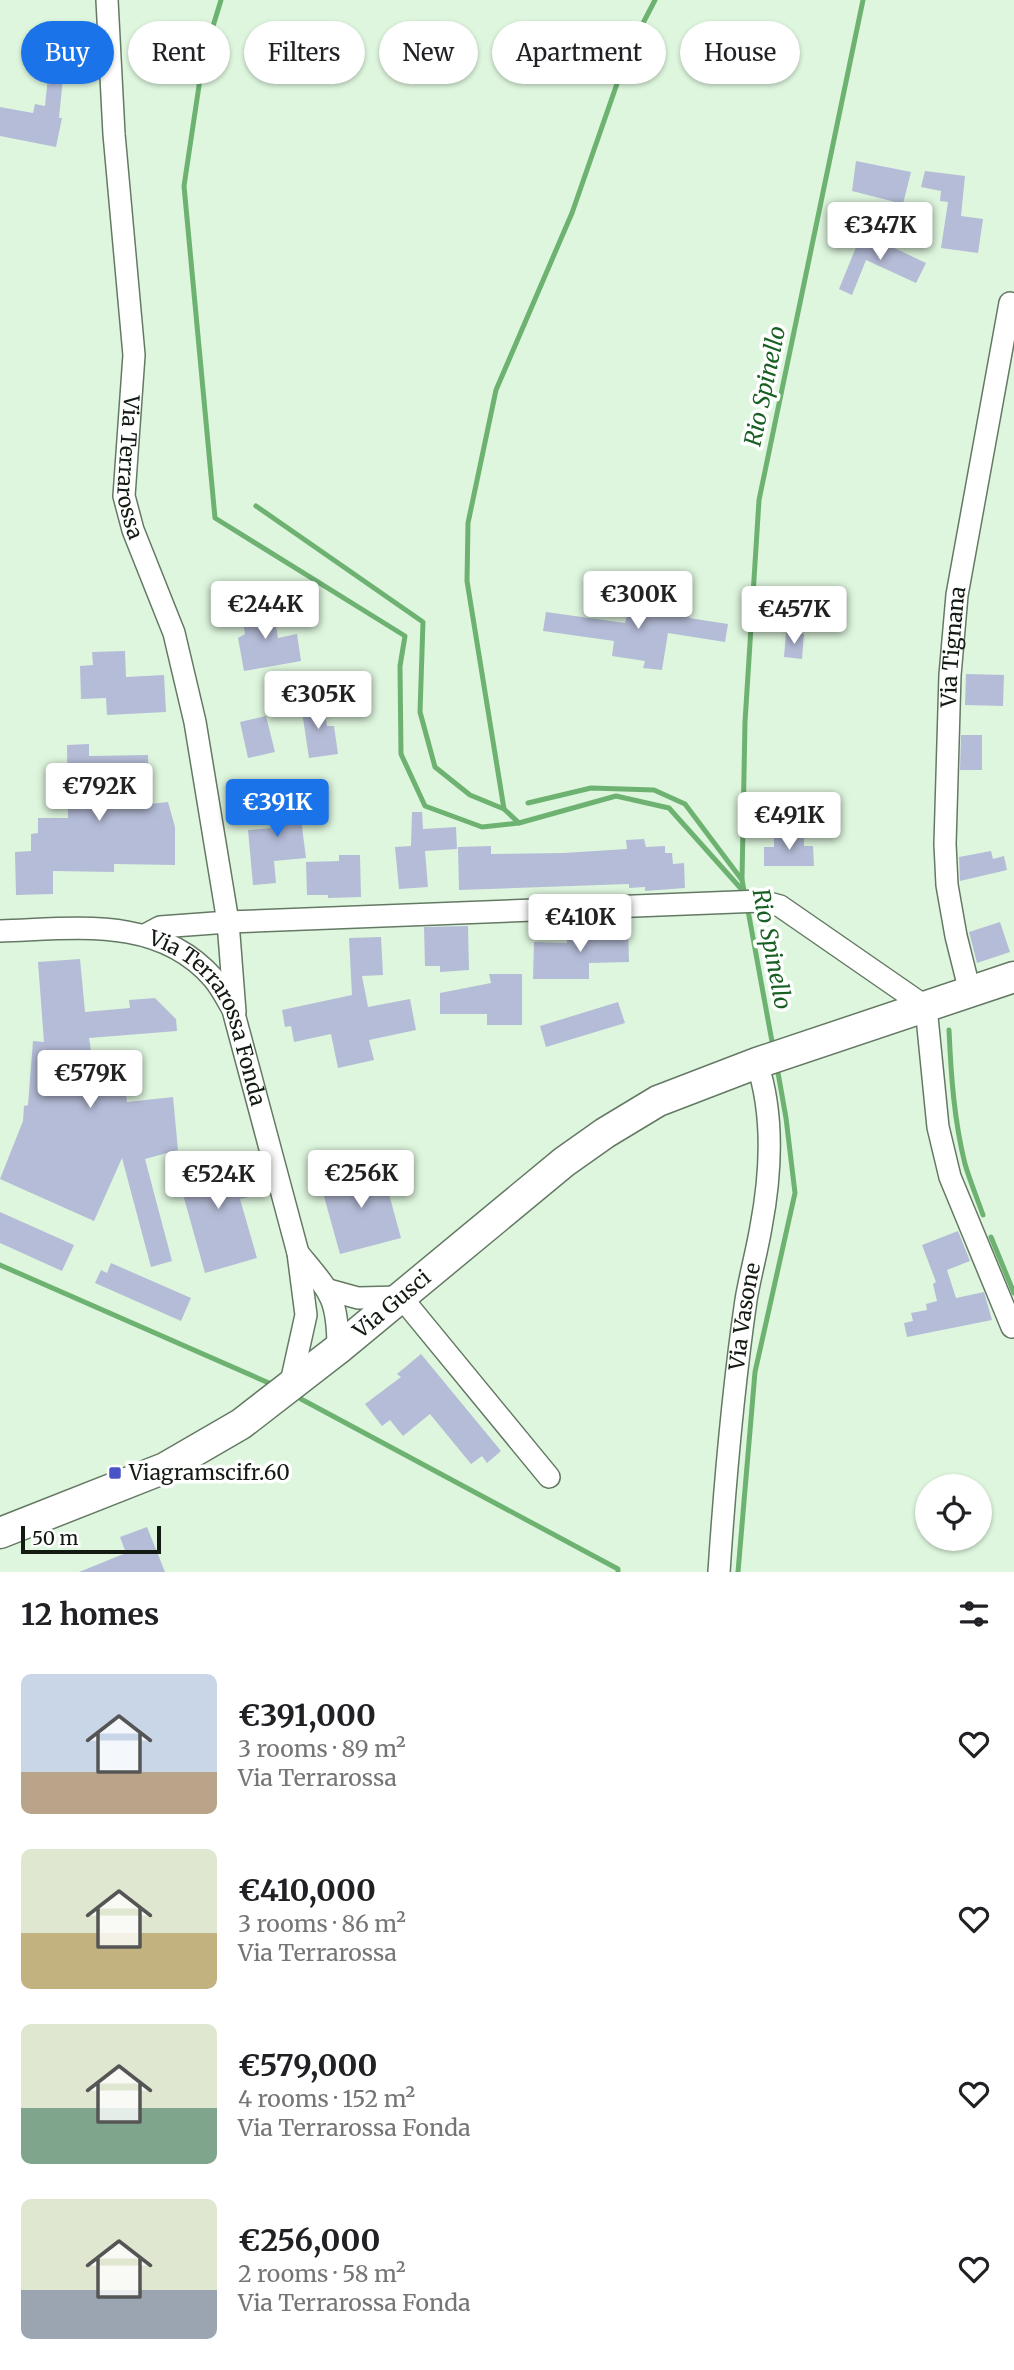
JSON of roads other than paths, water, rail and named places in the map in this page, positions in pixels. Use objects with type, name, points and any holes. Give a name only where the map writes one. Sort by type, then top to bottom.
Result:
[{"type":"street","name":"Via Terrarossa","points":[[107,0],[114,134],[134,355],[124,496],[133,530],[174,633],[195,722],[228,922],[234,1012]]},
{"type":"street","name":"Via Tignana","points":[[970,992],[947,885],[945,844],[950,675],[957,595],[1010,303]]},
{"type":"street","points":[[145,935],[160,927],[228,922],[761,901],[780,906],[926,1007],[938,1128],[950,1177],[1012,1327]]},
{"type":"street","name":"Via Terrarossa Fonda","points":[[0,931],[109,928],[145,935],[186,955],[213,978],[234,1012],[298,1253],[306,1315]]},
{"type":"street","name":"Via Gusci","points":[[0,1533],[165,1468],[241,1424],[338,1349],[564,1162],[658,1101],[766,1060],[1014,977]]},
{"type":"street","name":"Via Vasone","points":[[719,1572],[746,1300],[761,1228],[769,1165],[766,1060]]},
{"type":"street","points":[[298,1253],[329,1290],[338,1317],[338,1349]]},
{"type":"street","points":[[329,1290],[358,1298],[401,1297],[549,1477]]},
{"type":"street","points":[[306,1315],[318,1335],[338,1349]]},
{"type":"street","points":[[290,1387],[306,1315]]},
{"type":"waterway","points":[[221,0],[203,59],[184,186],[215,518],[405,636],[400,666],[401,754],[425,806],[482,827],[519,823]]},
{"type":"waterway","points":[[655,0],[628,52],[572,213],[496,390],[468,523],[467,581],[504,809],[519,823],[616,796],[669,808],[744,892]]},
{"type":"waterway","name":"Rio Spinello","points":[[745,896],[742,880],[745,722],[759,500],[863,0]]},
{"type":"waterway","points":[[256,506],[423,622],[420,712],[435,767],[470,795],[504,809]]},
{"type":"waterway","points":[[528,803],[591,788],[654,790],[685,804],[742,880]]},
{"type":"waterway","name":"Rio Spinello","points":[[747,905],[773,1047]]},
{"type":"waterway","points":[[949,1030],[958,1131],[965,1164],[983,1215]]},
{"type":"waterway","name":"Rio Spinello","points":[[738,1572],[755,1372],[795,1193],[777,1067]]},
{"type":"waterway","points":[[991,1237],[1014,1293]]},
{"type":"waterway","points":[[0,1265],[269,1383]]},
{"type":"waterway","points":[[301,1399],[618,1569],[618,1572]]},
{"type":"place","name":"Viagramscifr.60","points":[[115,1473]]}]
